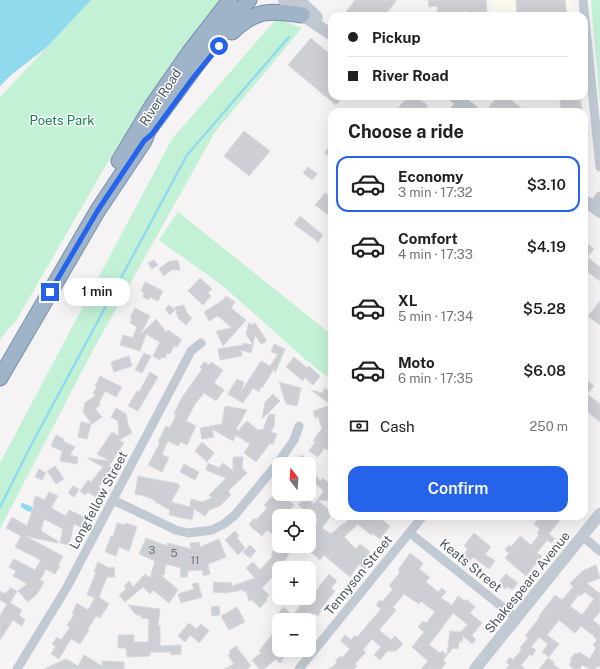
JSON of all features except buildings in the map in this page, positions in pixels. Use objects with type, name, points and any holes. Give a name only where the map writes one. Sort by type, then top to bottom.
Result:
[{"type":"highway","name":"River Road","points":[[0,364],[17,330],[81,221],[152,106],[189,53],[230,0]]},
{"type":"highway","points":[[140,126],[156,109],[191,60],[240,0]]},
{"type":"highway","name":"River Road","points":[[0,378],[98,210],[144,141],[148,131],[198,63],[249,0]]},
{"type":"highway","points":[[144,141],[152,134],[193,78],[240,24],[249,18],[266,12],[278,11],[302,15]]},
{"type":"street","points":[[284,0],[302,15],[328,32]]},
{"type":"street","points":[[299,0],[328,28]]},
{"type":"street","points":[[583,0],[584,12]]},
{"type":"street","points":[[588,49],[600,166]]},
{"type":"street","points":[[459,100],[469,108]]},
{"type":"street","points":[[592,206],[600,196]]},
{"type":"street","name":"Longfellow Street","points":[[17,669],[67,587],[191,351],[201,344]]},
{"type":"street","points":[[112,500],[176,530],[188,533],[212,530],[224,524],[235,515],[277,464],[294,440],[299,426]]},
{"type":"street","name":"Shakespeare Avenue","points":[[475,669],[600,514]]},
{"type":"street","name":"Tennyson Street","points":[[299,669],[420,520]]},
{"type":"street","name":"Keats Street","points":[[410,533],[516,618]]},
{"type":"street","points":[[582,536],[600,551]]},
{"type":"shaded area","points":[[492,0],[572,0],[574,12],[494,12]]},
{"type":"green space","name":"Poets Park","points":[[91,0],[220,0],[182,50],[106,165],[16,321],[0,340],[0,97]]},
{"type":"green space","points":[[591,0],[600,0],[600,104]]},
{"type":"green space","points":[[277,18],[302,28],[215,132],[93,350],[0,529],[0,463],[172,139]]},
{"type":"green space","points":[[178,212],[328,332],[328,378],[223,286],[159,240]]},
{"type":"water","points":[[0,0],[91,0],[47,47],[10,76],[0,86]]},
{"type":"water","points":[[21,503],[32,507],[32,511],[29,512],[21,507]]},
{"type":"waterway","points":[[0,507],[27,453],[187,155],[289,37]]},
{"type":"route","points":[[50,292],[98,210],[144,141],[152,134],[193,78],[219,46]]}]
